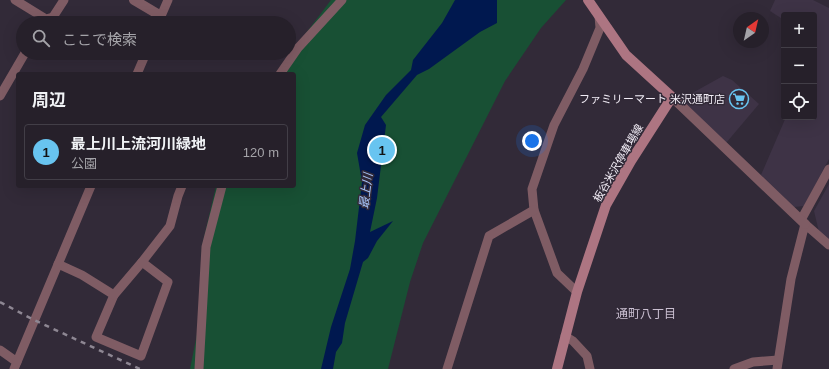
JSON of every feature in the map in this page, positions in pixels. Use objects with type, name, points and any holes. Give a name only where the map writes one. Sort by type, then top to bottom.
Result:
[{"type":"main road","points":[[588,0],[626,55],[672,97]]},
{"type":"main road","name":"板谷米沢停車場線","points":[[557,369],[577,292],[606,205],[631,161],[672,97]]},
{"type":"street","points":[[15,0],[38,16]]},
{"type":"street","points":[[54,16],[64,0]]},
{"type":"street","points":[[134,0],[154,16]]},
{"type":"street","points":[[161,16],[168,0]]},
{"type":"street","points":[[296,51],[342,0]]},
{"type":"street","points":[[577,292],[557,273],[534,210],[532,189],[554,125],[583,69],[600,28],[599,16]]},
{"type":"street","points":[[0,96],[22,60]]},
{"type":"street","points":[[138,72],[143,60]]},
{"type":"street","points":[[281,72],[290,60]]},
{"type":"street","points":[[672,97],[829,245]]},
{"type":"street","points":[[734,369],[753,362],[778,364],[791,279],[803,222],[829,169]]},
{"type":"street","points":[[0,350],[15,366],[90,188]]},
{"type":"street","points":[[142,262],[168,282],[141,356],[96,337],[114,296],[170,226],[181,188]]},
{"type":"street","points":[[199,369],[206,247],[221,188]]},
{"type":"street","points":[[447,369],[489,236],[534,210]]},
{"type":"street","points":[[58,264],[82,275],[114,296]]},
{"type":"street","points":[[565,336],[573,341],[587,356],[590,369]]},
{"type":"shaded area","points":[[775,0],[813,0],[829,8],[829,159],[804,206],[794,207],[761,175],[785,120],[817,120],[817,12],[781,12],[781,18],[770,11]]},
{"type":"shaded area","name":"ファミリーマート 米沢通町店","points":[[723,76],[732,80],[759,104],[726,143],[685,104],[685,97]]},
{"type":"shaded area","points":[[829,184],[829,241],[819,232],[814,211]]},
{"type":"green space","points":[[331,0],[566,0],[541,28],[505,81],[423,243],[410,282],[388,369],[190,369],[198,329],[202,246],[216,188],[296,188],[296,72],[277,72],[286,60],[296,60],[296,46]]},
{"type":"water","name":"最上川","points":[[455,0],[497,0],[497,23],[480,32],[429,69],[417,75],[381,117],[386,125],[377,198],[370,232],[393,221],[377,241],[368,258],[363,262],[345,323],[342,343],[336,352],[333,369],[321,369],[331,327],[350,269],[362,182],[357,153],[365,125],[386,95],[411,70],[413,60],[442,23]]},
{"type":"railway","points":[[0,302],[34,320],[140,369]]},
{"type":"place","name":"ファミリーマート 米沢通町店","points":[[739,99]]},
{"type":"place","name":"最上川上流河川緑地","points":[[382,150]]},
{"type":"district","name":"通町八丁目","points":[[646,314]]}]
